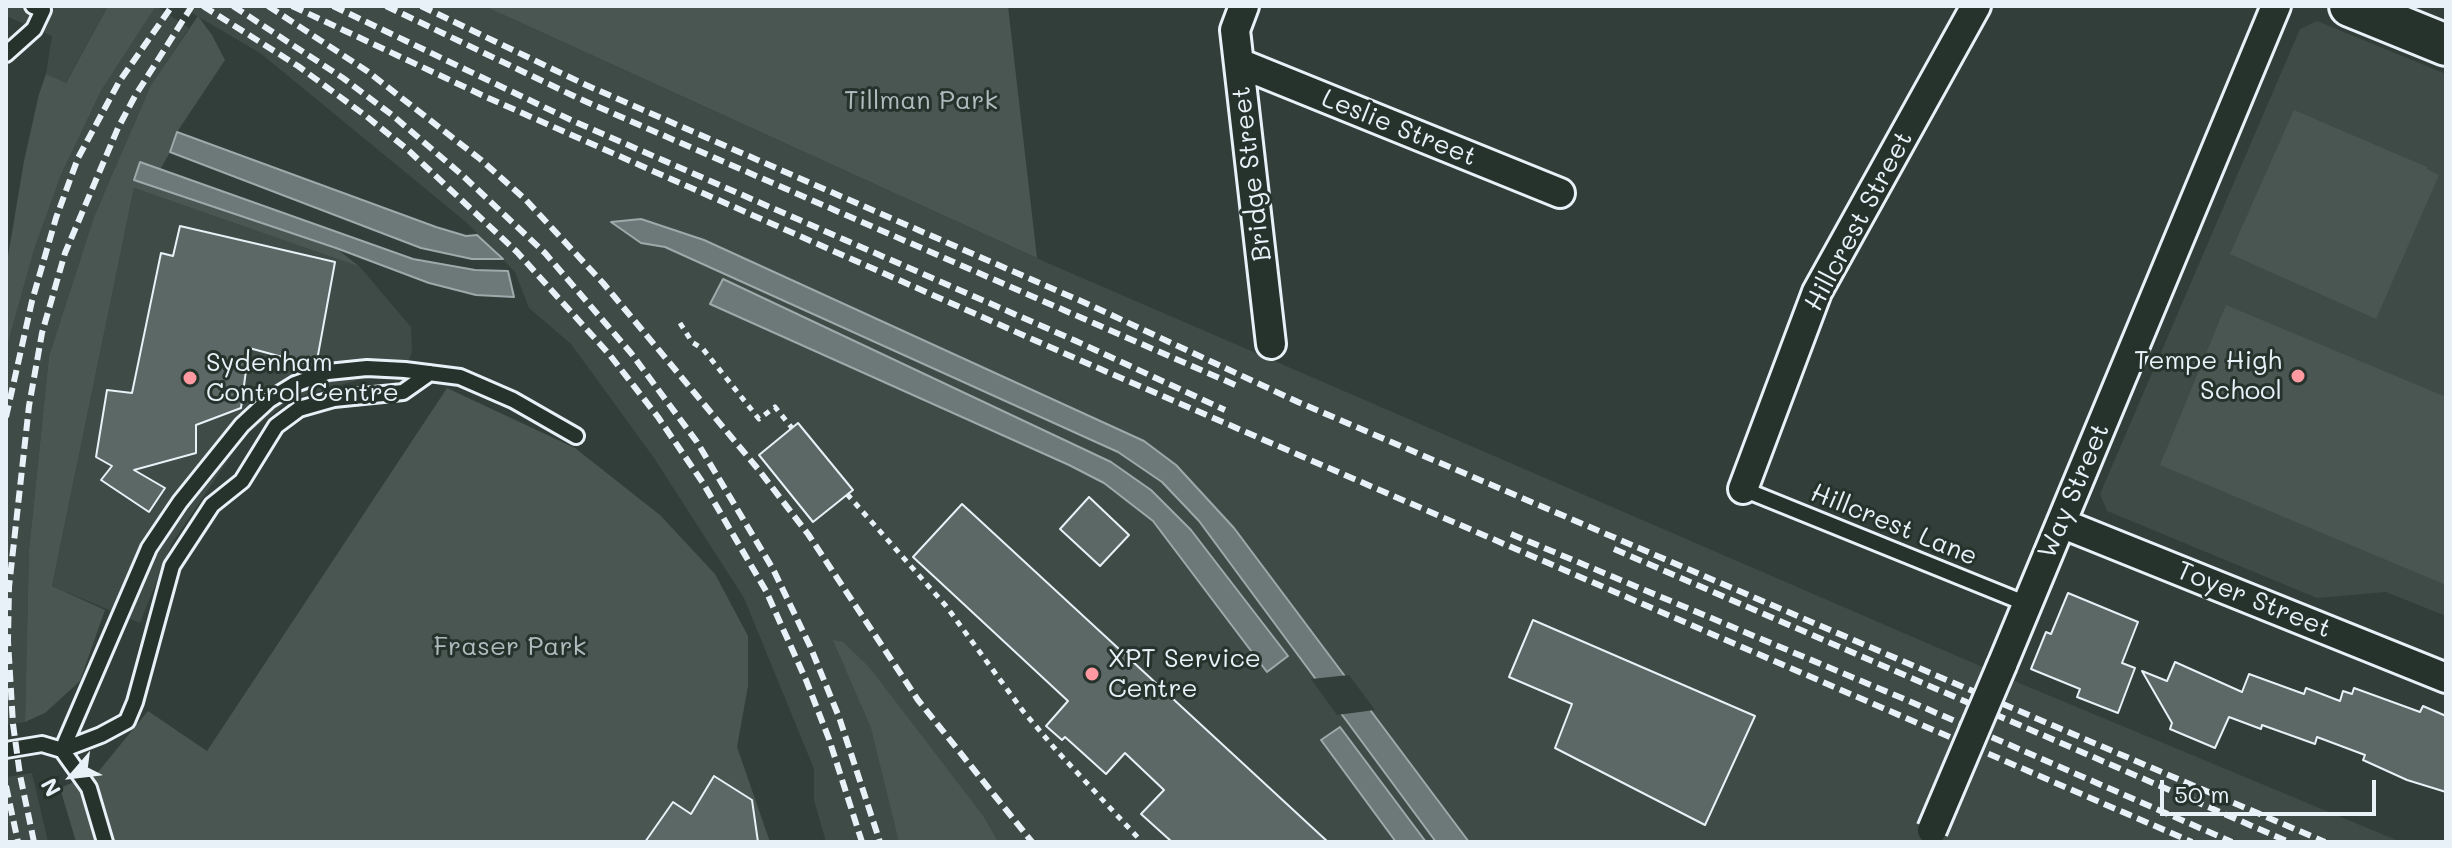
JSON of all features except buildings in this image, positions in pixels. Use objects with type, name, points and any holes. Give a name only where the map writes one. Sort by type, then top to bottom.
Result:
[{"type":"main road","points":[[2350,6],[2446,45]]},
{"type":"street","name":"Bridge Street","points":[[1244,6],[1235,30],[1271,344]]},
{"type":"street","name":"Hillcrest Street","points":[[1743,489],[1817,292],[1976,6]]},
{"type":"street","name":"Way Street","points":[[1929,836],[2276,6]]},
{"type":"street","name":"Leslie Street","points":[[1239,63],[1560,193]]},
{"type":"street","name":"Toyer Street","points":[[2061,523],[2446,678]]},
{"type":"lane","points":[[6,54],[34,29],[43,10],[33,6]]},
{"type":"lane","points":[[62,750],[149,548],[180,502],[242,425],[269,400],[295,384],[328,372],[367,368],[460,377],[500,394],[576,436]]},
{"type":"lane","points":[[6,750],[42,744],[62,750],[127,721],[172,566],[212,505],[242,481],[276,426],[299,409],[334,399],[403,392],[430,373]]},
{"type":"lane","name":"Hillcrest Lane","points":[[1743,489],[2027,604]]},
{"type":"lane","points":[[62,750],[89,788],[105,842]]},
{"type":"path","points":[[680,323],[692,342],[703,349],[759,419],[775,407],[792,428]]},
{"type":"path","points":[[847,494],[946,606],[1023,711],[1142,842]]},
{"type":"shaded area","points":[[6,6],[108,6],[65,84],[46,74],[52,36],[6,16]]},
{"type":"shaded area","points":[[156,6],[189,28],[151,85],[94,217],[49,356],[29,550],[25,722],[6,725],[6,350],[34,250],[61,175],[101,91]]},
{"type":"shaded area","points":[[180,6],[484,6],[1050,264],[2024,685],[2401,842],[826,842],[814,800],[814,769],[744,598],[654,458],[571,344],[529,308],[515,272],[466,222],[260,53]]},
{"type":"shaded area","name":"Tempe High School","points":[[2317,21],[2446,74],[2446,616],[2386,592],[2317,598],[2107,511],[2100,494],[2300,29]]},
{"type":"shaded area","points":[[177,132],[436,227],[466,236],[477,235],[503,259],[472,259],[421,248],[170,152]]},
{"type":"shaded area","points":[[140,162],[413,259],[475,270],[508,271],[514,297],[476,295],[429,283],[134,180]]},
{"type":"shaded area","points":[[134,188],[360,267],[411,327],[412,352],[405,370],[397,379],[362,379],[290,399],[243,438],[172,543],[140,623],[52,586]]},
{"type":"shaded area","points":[[641,219],[704,240],[1144,441],[1176,465],[1234,528],[1469,842],[1436,842],[1199,521],[1162,482],[1118,452],[665,247],[641,243],[611,222]]},
{"type":"shaded area","points":[[723,279],[1111,462],[1151,490],[1191,530],[1288,656],[1267,672],[1153,521],[1104,483],[710,304]]},
{"type":"shaded area","points":[[1340,727],[1426,842],[1396,842],[1321,740]]},
{"type":"shaded area","points":[[32,773],[48,842],[6,842],[6,777]]},
{"type":"green space","points":[[108,6],[156,6],[101,91],[61,175],[34,250],[6,350],[6,268],[39,94],[46,74],[66,83]]},
{"type":"green space","name":"Tillman Park","points":[[484,6],[1008,6],[1037,258]]},
{"type":"green space","points":[[198,16],[225,60],[177,132],[160,170],[140,163],[336,248],[360,267],[134,188],[52,586],[105,610],[80,681],[45,713],[25,722],[29,550],[49,356],[94,217],[151,85]]},
{"type":"green space","points":[[2294,110],[2439,175],[2376,319],[2230,254]]},
{"type":"green space","points":[[2226,305],[2446,397],[2446,585],[2160,465]]},
{"type":"green space","name":"Fraser Park","points":[[447,388],[575,448],[660,515],[715,574],[748,636],[748,686],[737,747],[770,842],[76,842],[60,788],[98,772],[148,711],[207,751]]},
{"type":"green space","points":[[833,640],[843,642],[869,667],[984,817],[998,842],[899,842],[871,728]]},
{"type":"pier","points":[[1349,675],[1375,710],[1337,715],[1311,679]]},
{"type":"railway","points":[[6,417],[32,301],[56,218],[78,158],[119,82],[172,6]]},
{"type":"railway","points":[[34,842],[13,724],[8,641],[9,587],[29,406],[42,333],[65,253],[118,128],[192,6]]},
{"type":"railway","points":[[203,6],[298,66],[407,149],[517,252],[609,354],[658,417],[703,483],[766,591],[829,739],[862,842]]},
{"type":"railway","points":[[233,6],[343,78],[461,174],[545,253],[631,353],[697,442],[773,569],[810,646],[839,717],[880,842]]},
{"type":"railway","points":[[268,6],[367,71],[480,159],[525,199],[603,283],[808,534],[918,700],[1032,842]]},
{"type":"railway","points":[[292,6],[486,97],[1068,355],[2192,842]]},
{"type":"railway","points":[[333,6],[571,120],[1076,341],[1225,410]]},
{"type":"railway","points":[[386,6],[580,99],[1240,387]]},
{"type":"railway","points":[[421,6],[586,85],[1090,305],[1298,402],[2325,842]]},
{"type":"railway","points":[[1511,534],[1909,701],[2232,842]]},
{"type":"railway","points":[[1614,549],[2289,842]]},
{"type":"railway","points":[[6,786],[18,842]]},
{"type":"place","name":"Tempe High School","points":[[2298,376]]},
{"type":"place","name":"Sydenham Control Centre","points":[[190,378]]},
{"type":"place","name":"XPT Service Centre","points":[[1092,674]]}]
